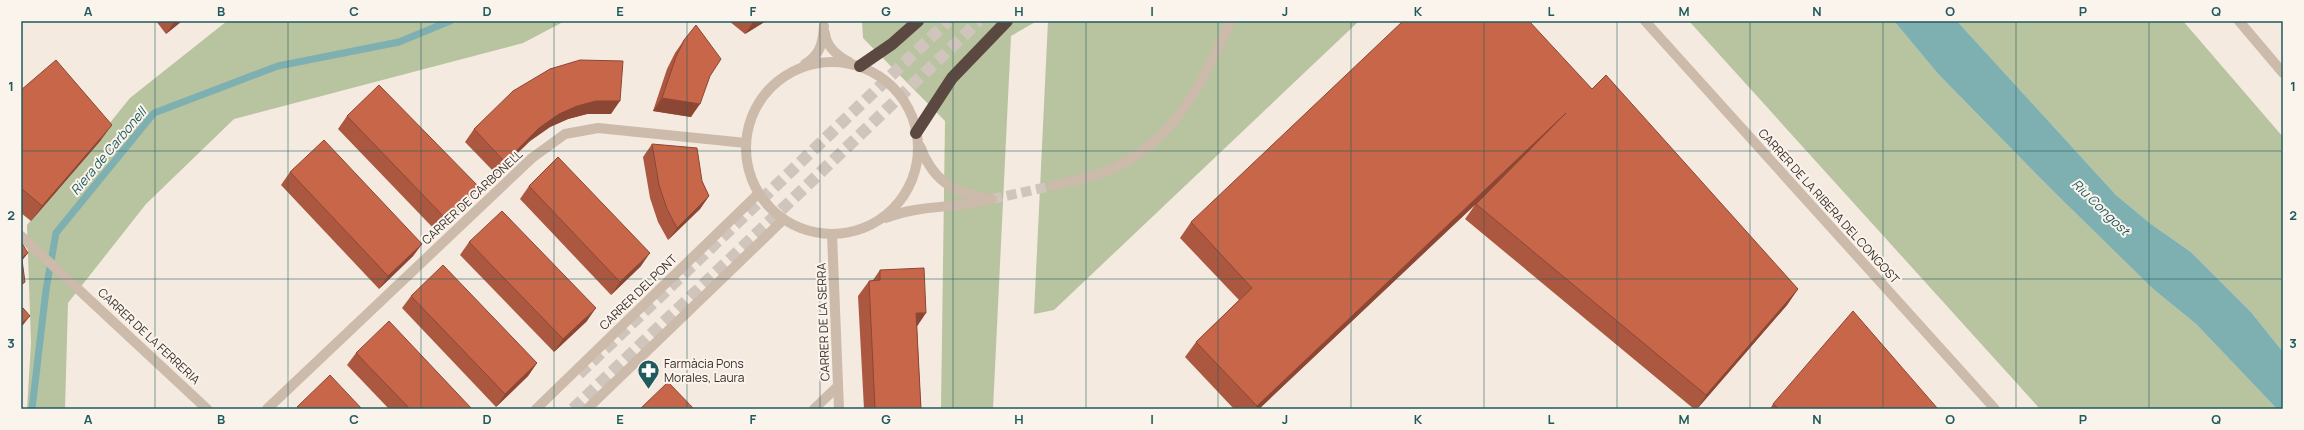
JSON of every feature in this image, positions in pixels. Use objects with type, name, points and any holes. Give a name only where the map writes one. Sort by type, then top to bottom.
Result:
[{"type":"highway","points":[[856,65],[892,44],[918,21]]},
{"type":"highway","points":[[917,138],[952,78],[1007,21]]},
{"type":"street","points":[[1052,186],[1081,180],[1114,168],[1141,154],[1158,141],[1189,103],[1231,21]]},
{"type":"street","name":"CARRER DE LA RIBERA DEL CONGOST","points":[[1645,21],[1995,409]]},
{"type":"street","points":[[2238,21],[2283,74]]},
{"type":"street","points":[[824,24],[828,44],[840,58],[886,80],[901,96],[912,115],[917,138],[928,166],[941,181],[954,189],[978,197],[992,199],[974,204],[913,209],[852,233],[832,234],[803,230],[783,220],[769,208],[758,194],[749,173],[746,143],[747,130],[757,105],[773,85],[818,54],[824,38],[824,24]]},
{"type":"street","points":[[795,70],[820,62],[843,62],[856,65]]},
{"type":"street","name":"CARRER DE CARBONELL","points":[[267,409],[532,158],[565,134],[598,128],[746,143]]},
{"type":"street","points":[[877,222],[897,205],[910,186],[917,165],[917,138]]},
{"type":"street","name":"CARRER DEL PONT","points":[[536,409],[758,194]]},
{"type":"street","points":[[587,409],[783,220]]},
{"type":"street","name":"CARRER DE LA SERRA","points":[[832,234],[839,409]]},
{"type":"street","name":"CARRER DE LA FERRERIA","points":[[21,236],[207,409]]},
{"type":"street","points":[[814,409],[838,386]]},
{"type":"green space","points":[[227,21],[565,21],[523,43],[234,119],[146,204],[68,303],[65,409],[27,409],[31,343],[27,225],[130,98]]},
{"type":"green space","points":[[862,21],[1037,21],[1011,36],[993,409],[941,409],[945,121],[863,38]]},
{"type":"green space","points":[[1048,21],[1359,21],[1054,310],[1034,314]]},
{"type":"green space","points":[[1689,21],[1894,21],[1939,75],[2052,190],[2153,289],[2196,324],[2277,409],[2040,409]]},
{"type":"green space","points":[[1957,21],[2183,21],[2283,137],[2283,352],[2251,312],[2191,252],[2151,224],[2116,195]]},
{"type":"water","name":"Riu Congost","points":[[1894,21],[1957,21],[2116,195],[2151,224],[2191,252],[2251,312],[2283,352],[2283,409],[2277,409],[2196,324],[2153,289],[2052,190],[1939,75]]},
{"type":"building","points":[[1403,21],[1529,21],[1592,89],[1606,75],[1798,289],[1706,395],[1476,204],[1566,113],[1257,406],[1196,342],[1252,288],[1191,222]]},
{"type":"building","points":[[696,25],[721,59],[710,76],[700,104],[662,98],[676,57],[684,40]]},
{"type":"building","points":[[56,60],[112,125],[42,206],[21,188],[21,90]]},
{"type":"building","points":[[580,60],[623,61],[620,101],[596,101],[577,106],[559,114],[539,128],[505,162],[474,129],[513,91],[550,69]]},
{"type":"building","points":[[379,85],[479,187],[446,219],[347,116]]},
{"type":"building","points":[[324,140],[422,244],[388,276],[290,172]]},
{"type":"building","points":[[652,144],[697,148],[702,181],[709,196],[677,228],[667,209],[659,185]]},
{"type":"building","points":[[558,157],[650,253],[620,282],[529,186]]},
{"type":"building","points":[[502,211],[596,308],[563,339],[469,242]]},
{"type":"building","points":[[21,242],[28,253],[21,258]]},
{"type":"building","points":[[21,260],[25,282],[21,285]]},
{"type":"building","points":[[443,265],[537,363],[505,394],[411,296]]},
{"type":"building","points":[[924,268],[926,313],[916,313],[921,409],[875,409],[869,281],[880,280],[880,270]]},
{"type":"building","points":[[23,308],[30,316],[21,324],[21,309]]},
{"type":"building","points":[[1853,311],[1938,409],[1779,409],[1773,404]]},
{"type":"building","points":[[389,321],[472,409],[410,409],[356,353]]},
{"type":"building","points":[[330,375],[362,409],[299,409],[297,407]]},
{"type":"building","points":[[668,382],[694,409],[640,409]]},
{"type":"waterway","name":"Riera de Carbonell","points":[[32,409],[46,290],[56,233],[154,113],[278,66],[399,42],[450,21]]},
{"type":"tunnel","points":[[579,374],[948,21]]},
{"type":"tunnel","points":[[573,409],[979,21]]},
{"type":"tunnel","points":[[992,199],[1052,186]]},
{"type":"place","name":"Farmàcia Pons Morales, Laura","points":[[649,390]]}]
